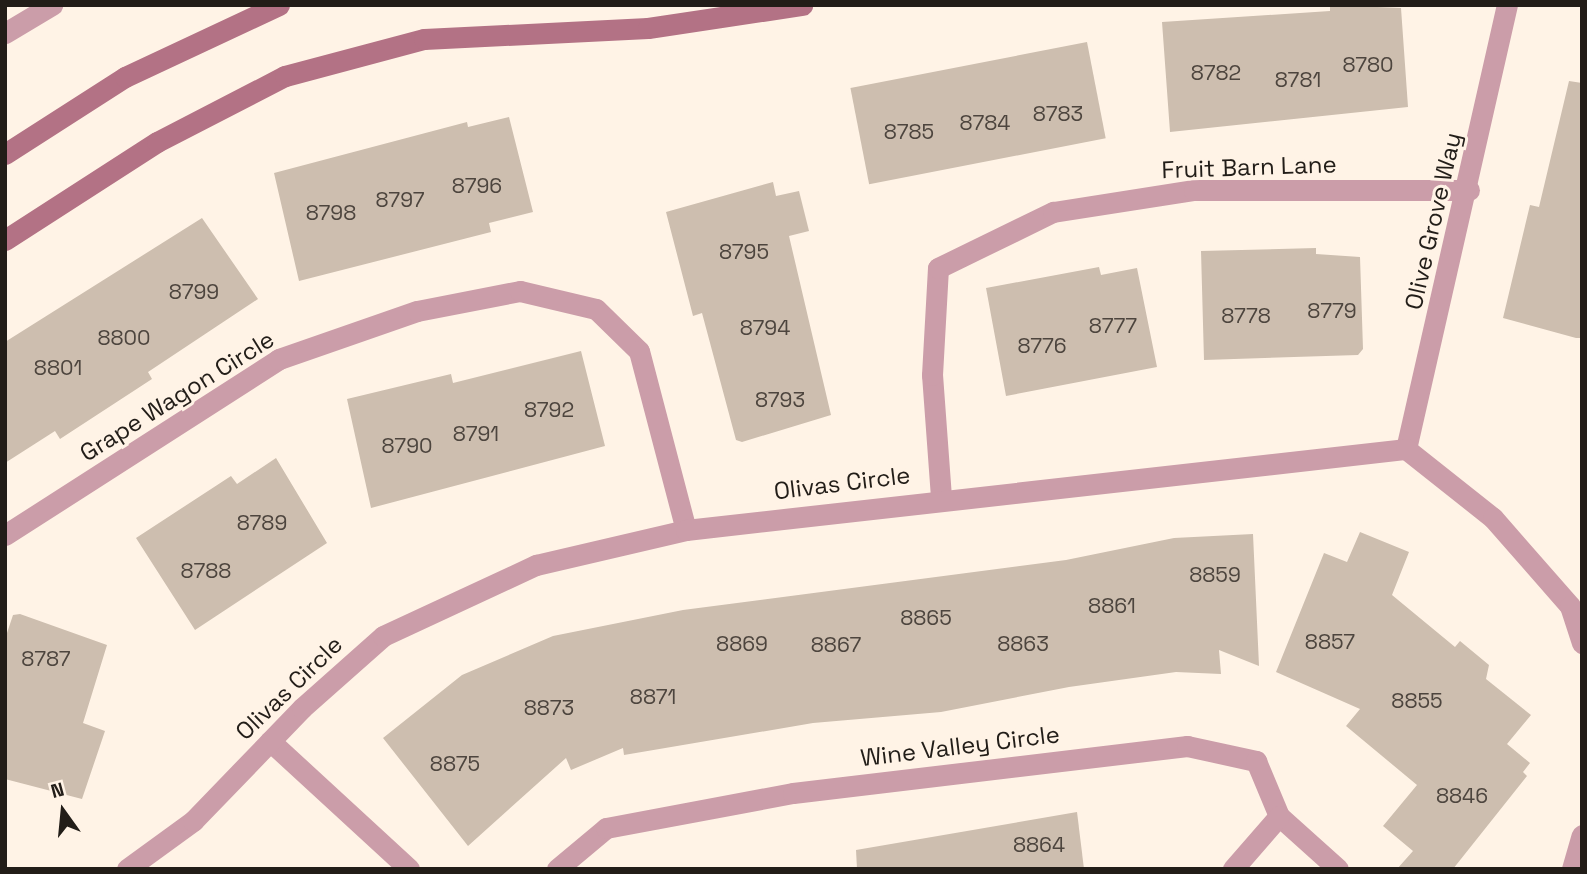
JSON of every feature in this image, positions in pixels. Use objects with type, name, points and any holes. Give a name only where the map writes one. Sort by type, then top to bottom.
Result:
[{"type":"street","points":[[5,33],[52,5]]},
{"type":"street","points":[[5,154],[125,77],[279,5]]},
{"type":"street","points":[[5,240],[158,142],[285,76],[424,39],[648,28],[802,5]]},
{"type":"street","name":"Olive Grove Way","points":[[1406,449],[1469,190],[1507,5]]},
{"type":"street","name":"Fruit Barn Lane","points":[[941,497],[932,376],[938,268],[1053,212],[1194,190],[1469,190]]},
{"type":"street","name":"Grape Wagon Circle","points":[[5,535],[279,359],[417,311],[520,291],[596,309],[639,351],[686,530]]},
{"type":"street","points":[[1406,449],[1493,518],[1570,606],[1582,643]]},
{"type":"street","name":"Olivas Circle","points":[[127,869],[193,821],[270,741],[383,636],[536,565],[686,530],[941,497],[1406,449]]},
{"type":"street","points":[[270,741],[410,869]]},
{"type":"street","name":"Wine Valley Circle","points":[[557,869],[606,828],[793,793],[1187,746],[1255,761],[1279,816]]},
{"type":"street","points":[[1233,869],[1279,816],[1338,869]]},
{"type":"street","points":[[1572,869],[1582,835]]},
{"type":"building","points":[[1330,5],[1401,8],[1408,107],[1170,132],[1162,22],[1330,11]]},
{"type":"building","points":[[1087,42],[1106,138],[869,184],[850,88]]},
{"type":"building","points":[[1569,81],[1582,83],[1582,338],[1503,318],[1530,205],[1539,207]]},
{"type":"building","points":[[509,117],[533,212],[489,223],[491,232],[299,281],[274,173],[467,122],[468,127]]},
{"type":"building","points":[[773,182],[776,196],[799,191],[809,231],[789,236],[831,415],[742,442],[736,440],[702,313],[693,316],[666,212]]},
{"type":"building","points":[[202,218],[258,299],[148,372],[152,379],[60,439],[55,431],[5,463],[5,342]]},
{"type":"building","points":[[1316,248],[1316,254],[1360,257],[1363,349],[1358,355],[1204,360],[1201,251]]},
{"type":"building","points":[[1099,267],[1101,275],[1137,268],[1157,367],[1006,396],[986,288]]},
{"type":"building","points":[[581,351],[605,446],[371,508],[347,399],[451,374],[453,383]]},
{"type":"building","points":[[276,458],[327,543],[195,630],[136,538],[231,476],[237,484]]},
{"type":"building","points":[[1360,532],[1409,552],[1392,595],[1455,647],[1460,641],[1489,665],[1486,679],[1531,715],[1507,744],[1530,763],[1523,772],[1527,776],[1453,869],[1397,869],[1413,851],[1383,826],[1417,785],[1346,726],[1360,709],[1276,672],[1324,553],[1347,562]]},
{"type":"building","points":[[1253,534],[1259,666],[1219,650],[1221,674],[1176,672],[1069,687],[941,712],[813,723],[624,755],[623,748],[571,770],[566,758],[468,846],[383,738],[462,675],[553,636],[683,610],[1066,560],[1174,538]]},
{"type":"building","points":[[20,614],[107,645],[83,723],[105,731],[82,799],[5,779],[5,639],[13,615]]},
{"type":"building","points":[[1077,812],[1084,869],[857,869],[856,850]]}]
